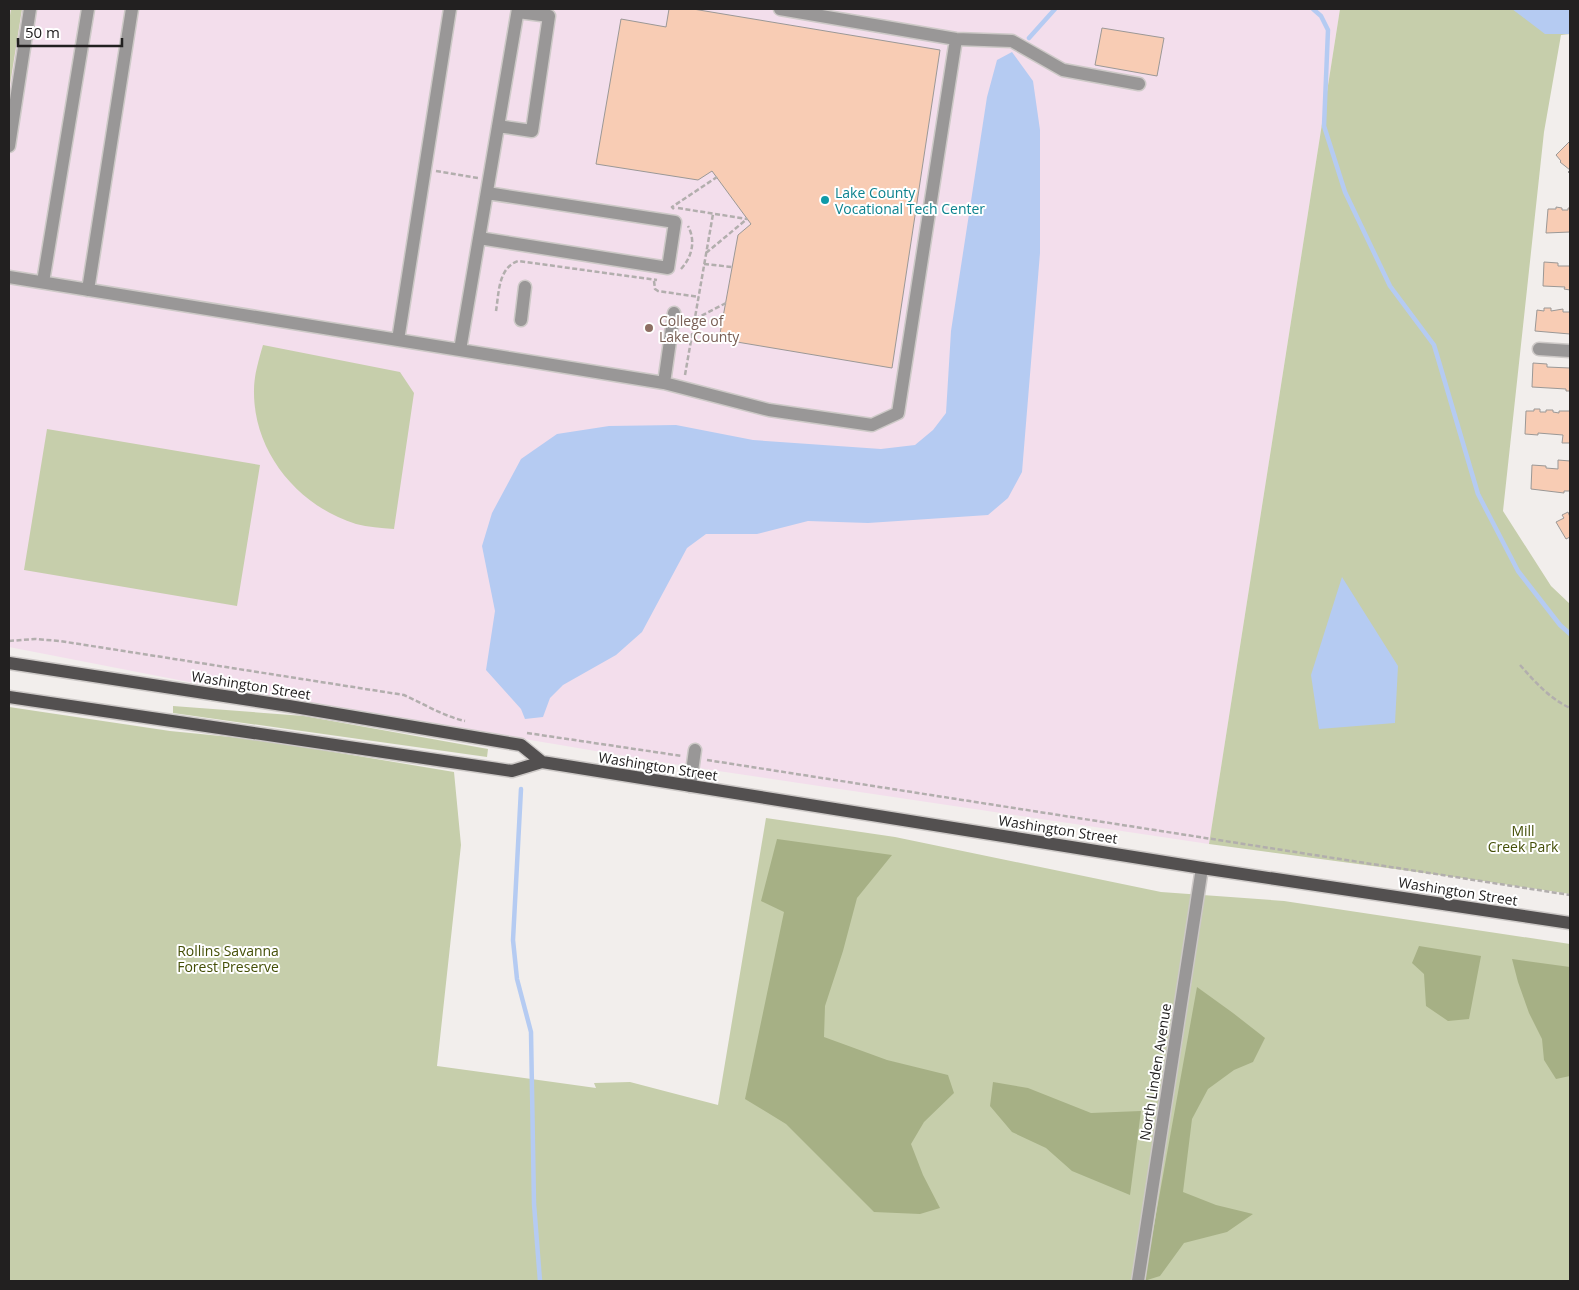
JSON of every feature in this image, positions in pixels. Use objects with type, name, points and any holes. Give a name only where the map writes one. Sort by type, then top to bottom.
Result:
[{"type":"main road","name":"Washington Street","points":[[9,663],[289,706],[521,745],[542,762]]},
{"type":"main road","name":"Washington Street","points":[[9,697],[512,771],[542,762],[1202,868],[1570,923]]},
{"type":"street","points":[[9,146],[30,9]]},
{"type":"street","points":[[42,282],[88,9]]},
{"type":"street","points":[[88,290],[132,9]]},
{"type":"street","points":[[398,340],[450,9]]},
{"type":"street","points":[[780,9],[956,39],[1012,41],[1063,70],[1139,84]]},
{"type":"street","points":[[460,350],[487,193],[498,126],[518,10],[549,16],[532,131],[498,126]]},
{"type":"street","points":[[9,277],[664,383],[769,410],[872,425],[898,413],[956,39]]},
{"type":"street","points":[[479,238],[668,268],[675,222],[487,193]]},
{"type":"street","points":[[521,320],[525,287]]},
{"type":"street","points":[[664,383],[674,313]]},
{"type":"street","points":[[1539,349],[1570,351]]},
{"type":"street","points":[[690,786],[694,754]]},
{"type":"street","name":"North Linden Avenue","points":[[1138,1281],[1202,868]]},
{"type":"path","points":[[672,207],[716,177]]},
{"type":"path","points":[[683,388],[713,214]]},
{"type":"path","points":[[706,253],[747,219]]},
{"type":"path","points":[[704,264],[732,266]]},
{"type":"path","points":[[654,280],[655,290],[699,297]]},
{"type":"path","points":[[695,319],[726,303]]},
{"type":"path","points":[[9,641],[35,639],[60,642],[404,695],[449,717],[472,723]]},
{"type":"path","points":[[1520,665],[1546,693],[1557,702],[1570,708]]},
{"type":"path","points":[[532,734],[694,754],[1570,895]]},
{"type":"shaded area","name":"College of Lake County","points":[[9,9],[1340,9],[1209,844],[691,767],[199,684],[9,647]]},
{"type":"green space","points":[[11,9],[22,9],[9,91],[9,22]]},
{"type":"green space","name":"Mill Creek Park","points":[[1340,9],[1570,9],[1570,34],[1561,35],[1544,132],[1503,511],[1551,586],[1570,604],[1570,894],[1209,844]]},
{"type":"green space","points":[[263,345],[400,372],[414,393],[394,529],[356,524],[335,516],[315,504],[283,474],[261,435],[256,413],[254,384]]},
{"type":"green space","points":[[47,429],[260,465],[237,606],[24,570]]},
{"type":"green space","points":[[173,706],[304,716],[488,749],[487,757],[173,713]]},
{"type":"green space","name":"Rollins Savanna Forest Preserve","points":[[9,707],[170,731],[262,740],[454,772],[461,845],[437,1066],[596,1088],[594,1083],[630,1082],[718,1105],[766,818],[895,837],[1161,892],[1284,901],[1570,944],[1570,1281],[9,1281]]},
{"type":"green space","points":[[777,839],[892,855],[857,898],[843,951],[825,1006],[824,1037],[887,1060],[948,1075],[954,1093],[924,1122],[911,1144],[923,1175],[940,1208],[920,1214],[874,1212],[786,1124],[745,1099],[784,912],[761,901]]},
{"type":"green space","points":[[1419,946],[1481,956],[1469,1019],[1448,1021],[1426,1006],[1424,974],[1412,963]]},
{"type":"green space","points":[[1512,959],[1570,967],[1570,1076],[1556,1079],[1544,1060],[1542,1039],[1529,1013]]},
{"type":"green space","points":[[1197,987],[1265,1038],[1253,1062],[1234,1070],[1208,1089],[1192,1119],[1183,1192],[1216,1205],[1253,1214],[1227,1232],[1184,1243],[1160,1276],[1144,1281]]},
{"type":"green space","points":[[993,1082],[1028,1088],[1091,1113],[1141,1111],[1130,1195],[1072,1171],[1046,1148],[1012,1132],[990,1106]]},
{"type":"water","points":[[1512,9],[1570,9],[1570,33],[1545,34]]},
{"type":"water","points":[[1012,52],[1033,81],[1040,130],[1040,253],[1022,472],[1008,498],[988,515],[868,523],[808,521],[757,534],[706,534],[687,548],[642,632],[616,655],[563,685],[550,698],[543,717],[525,719],[521,709],[486,670],[495,611],[482,546],[492,513],[521,459],[557,434],[609,426],[676,425],[753,440],[881,449],[915,445],[933,430],[946,413],[951,331],[987,97],[997,60]]},
{"type":"water","points":[[1342,577],[1398,666],[1395,723],[1319,729],[1311,675]]},
{"type":"building","name":"Lake County Vocational Tech Center","points":[[669,9],[693,9],[940,50],[892,368],[719,339],[738,235],[751,224],[712,171],[698,180],[596,164],[621,19],[666,27]]},
{"type":"building","points":[[1102,28],[1164,38],[1157,76],[1095,65]]},
{"type":"building","points":[[1570,141],[1570,170],[1560,162],[1556,155]]},
{"type":"building","points":[[1556,207],[1562,208],[1562,210],[1570,208],[1570,232],[1546,233],[1548,209],[1556,209]]},
{"type":"building","points":[[1544,262],[1558,263],[1558,266],[1570,266],[1570,290],[1564,289],[1565,287],[1543,286]]},
{"type":"building","points":[[1544,308],[1551,308],[1551,311],[1563,309],[1563,312],[1570,312],[1570,334],[1535,331],[1537,310],[1544,311]]},
{"type":"building","points":[[1533,363],[1547,364],[1547,367],[1570,368],[1570,391],[1566,391],[1566,389],[1532,387]]},
{"type":"building","points":[[1534,409],[1540,409],[1540,412],[1546,412],[1546,410],[1553,410],[1553,412],[1559,413],[1559,411],[1570,411],[1570,443],[1562,443],[1563,435],[1525,434],[1526,411],[1534,411]]},
{"type":"building","points":[[1558,460],[1570,461],[1570,491],[1564,491],[1564,493],[1531,489],[1532,465],[1558,469]]},
{"type":"building","points":[[1568,512],[1570,517],[1570,537],[1566,539],[1556,522],[1564,518],[1562,515]]},
{"type":"waterway","points":[[1029,38],[1055,9]]},
{"type":"waterway","points":[[1313,9],[1321,16],[1328,30],[1324,126],[1345,192],[1390,286],[1434,345],[1478,494],[1518,571],[1560,625],[1570,634]]},
{"type":"waterway","points":[[521,789],[513,940],[517,979],[531,1032],[534,1204],[540,1281]]},
{"type":"place","name":"Lake County Vocational Tech Center","points":[[825,200]]},
{"type":"place","name":"College of Lake County","points":[[649,328]]}]
